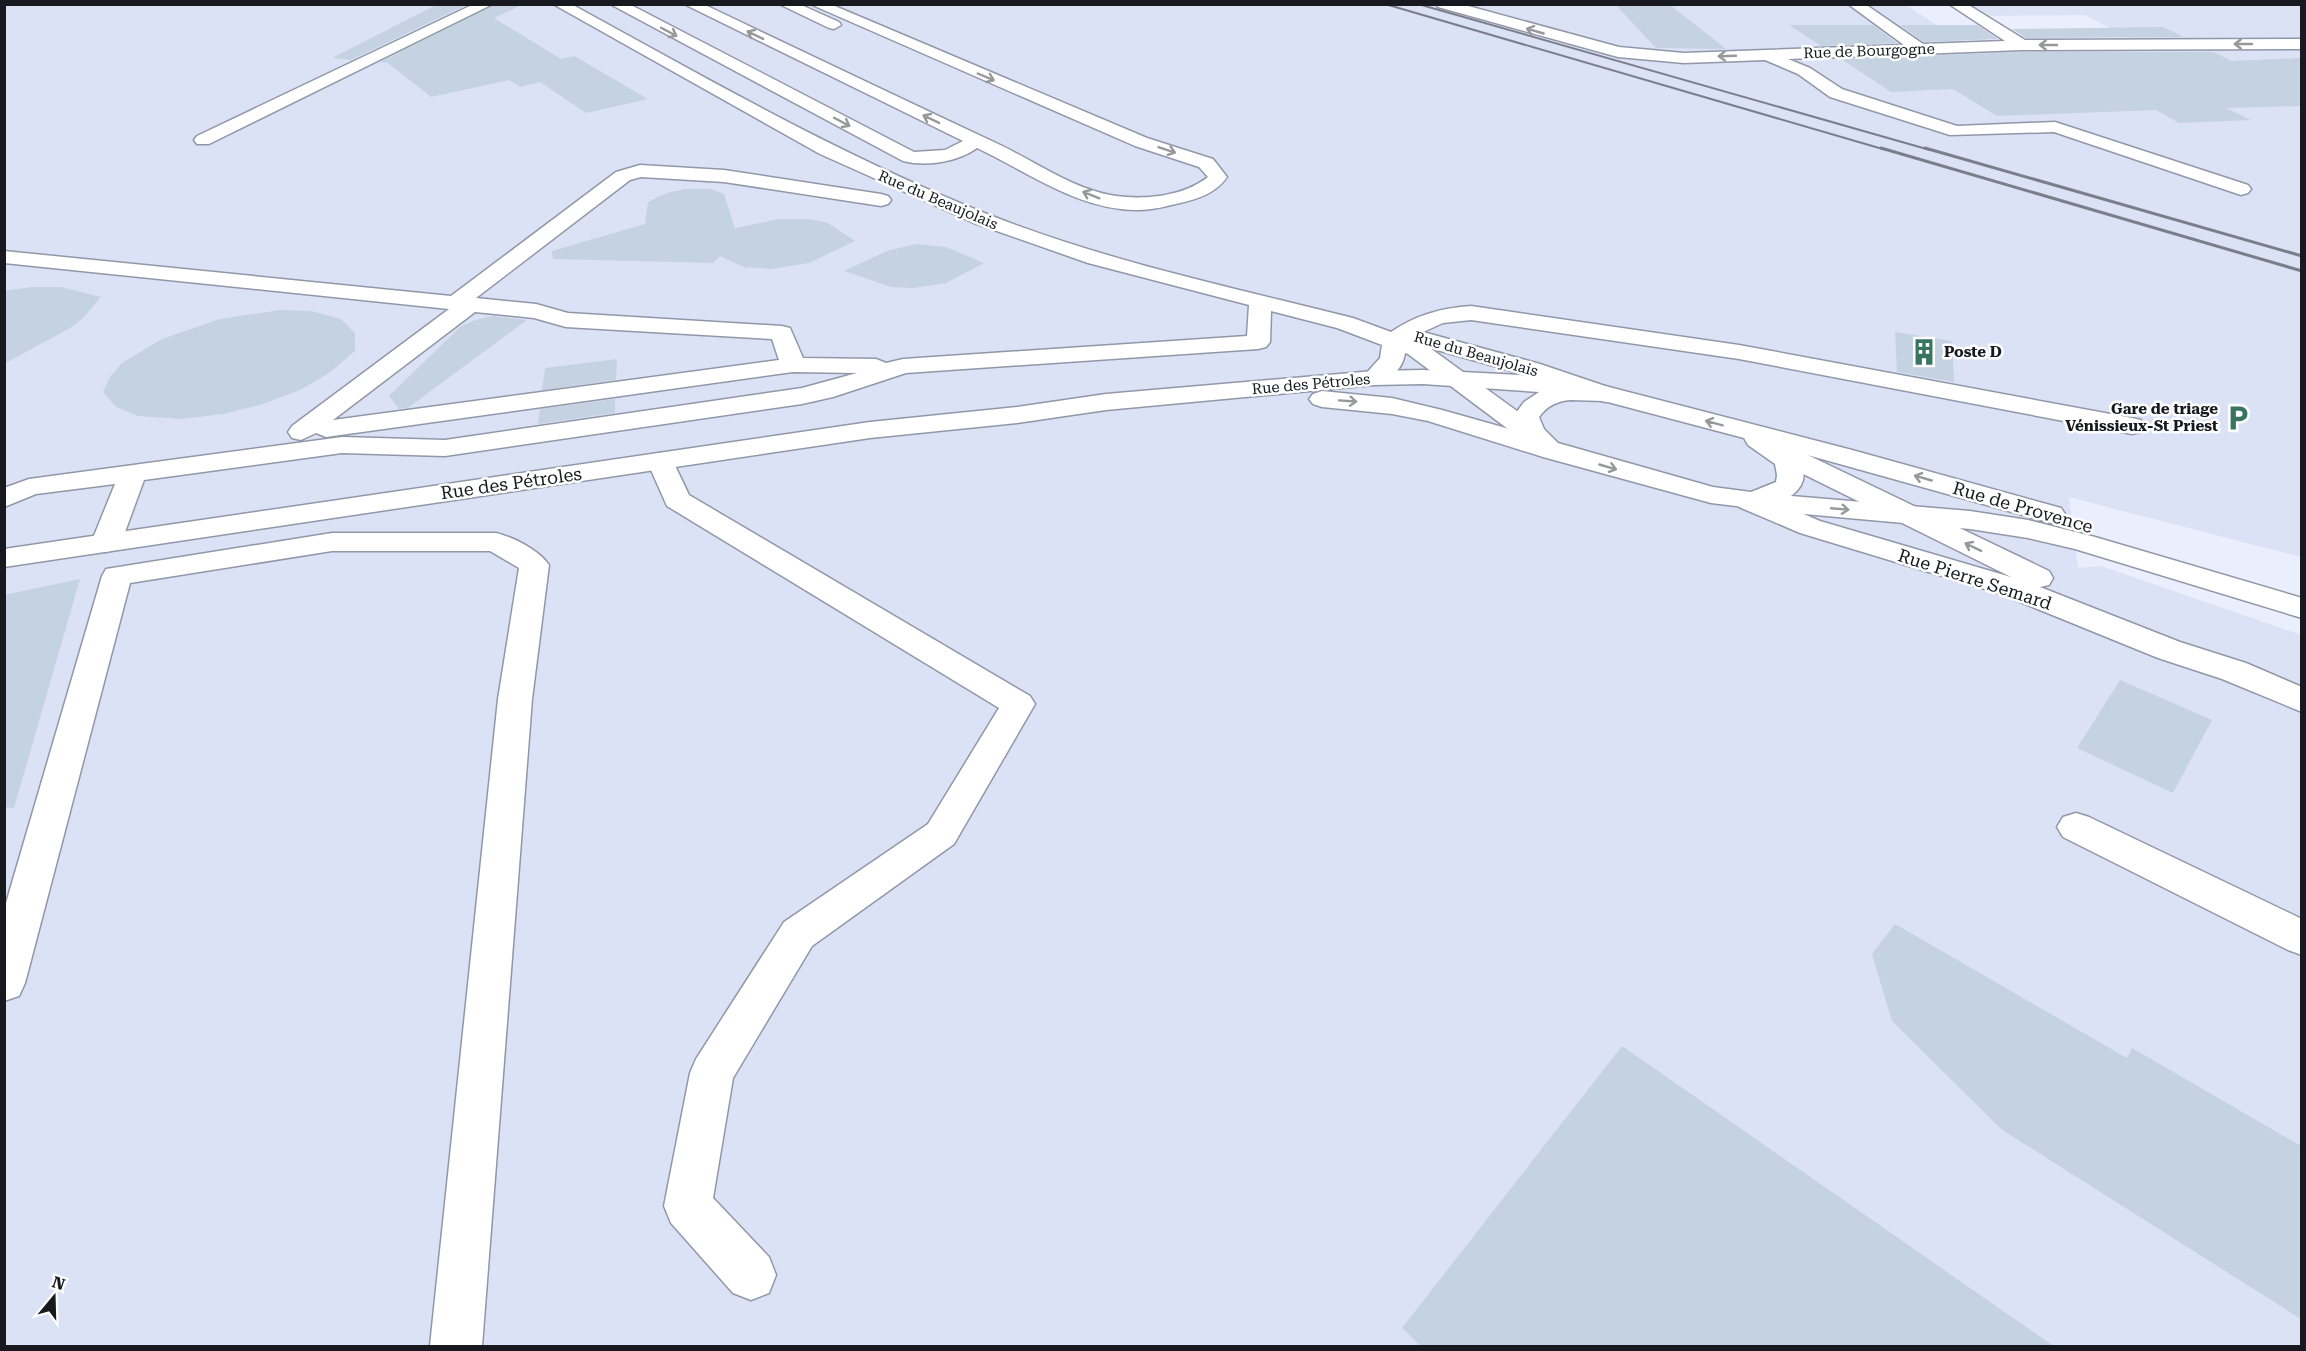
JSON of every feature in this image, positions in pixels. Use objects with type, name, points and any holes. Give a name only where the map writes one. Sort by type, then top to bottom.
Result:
[{"type":"street","points":[[203,140],[486,4]]},
{"type":"street","name":"Rue du Beaujolais","points":[[560,4],[826,150],[938,202],[1036,239],[1096,258],[1260,302],[1531,369],[1605,394]]},
{"type":"street","points":[[590,4],[888,163],[904,166],[969,147],[975,140]]},
{"type":"street","points":[[617,4],[910,157],[931,158]]},
{"type":"street","points":[[691,4],[1000,151],[1044,176]]},
{"type":"street","points":[[721,4],[923,97]]},
{"type":"street","points":[[786,4],[1144,160]]},
{"type":"street","points":[[673,10],[958,150],[1044,176],[1104,200],[1138,204],[1161,200],[1218,177],[1206,163],[1141,142],[817,4]]},
{"type":"street","name":"Rue de Bourgogne","points":[[1443,4],[1618,52],[1684,58],[2022,45],[2301,44]]},
{"type":"street","points":[[1855,4],[1920,49]]},
{"type":"street","points":[[1956,4],[2022,45]]},
{"type":"street","points":[[1840,9],[1846,14],[1881,24]]},
{"type":"street","points":[[2151,45],[2175,60]]},
{"type":"street","points":[[1767,55],[1804,70],[1836,93],[1956,131],[2055,127],[2241,189]]},
{"type":"street","points":[[1804,70],[1828,70]]},
{"type":"street","points":[[298,434],[623,176],[640,171],[724,176],[881,200]]},
{"type":"street","points":[[1115,184],[1161,200]]},
{"type":"street","points":[[4,257],[536,311],[566,320],[782,333],[792,365]]},
{"type":"street","points":[[134,473],[298,434],[792,365],[903,366],[1258,342],[1260,302]]},
{"type":"street","points":[[1400,337],[1433,317],[1471,313],[1738,352],[2132,426]]},
{"type":"street","name":"Rue du Beaujolais","points":[[1400,337],[1545,444]]},
{"type":"street","name":"Rue du Beaujolais","points":[[1374,378],[1392,360],[1400,337]]},
{"type":"street","points":[[4,499],[17,489],[342,445],[445,448],[824,392],[903,366]]},
{"type":"street","name":"Rue des Pétroles","points":[[4,558],[870,430],[1017,415],[1106,402],[1374,378],[1453,377],[1520,382],[1605,394]]},
{"type":"street","name":"Rue de Provence","points":[[2301,588],[1843,456],[1605,394],[1578,392],[1540,399],[1533,405],[1526,417],[1545,444],[1711,495],[1749,501],[1970,519],[2028,529],[2085,543],[2301,608]]},
{"type":"street","name":"Rue des Pétroles","points":[[1017,415],[1106,412],[1285,399],[1357,401],[1433,415],[1545,444]]},
{"type":"street","name":"Rue de Provence","points":[[1742,431],[1776,450],[1786,459],[1792,469],[1790,481],[1785,489],[1776,494],[1749,501]]},
{"type":"street","name":"Rue Pierre Semard","points":[[1776,450],[2015,567],[2178,640],[2235,671],[2301,700]]},
{"type":"street","points":[[660,461],[677,500],[1018,704],[941,834],[798,934],[712,1073],[688,1206],[751,1275]]},
{"type":"street","points":[[106,543],[134,473]]},
{"type":"street","name":"Rue Pierre Semard","points":[[1749,501],[1810,527],[2009,586],[2169,650],[2235,671]]},
{"type":"street","name":"Rue Pierre Semard","points":[[2015,567],[2019,537],[2028,529]]},
{"type":"street","points":[[4,983],[117,576],[332,542],[496,542],[534,565],[514,699],[456,1347]]},
{"type":"street","points":[[2076,827],[2301,938]]},
{"type":"shaded area","points":[[1434,4],[1633,60],[1575,38],[1456,5],[1906,5],[1963,42],[2129,38],[2085,15],[1969,16],[1951,5],[2301,5],[2301,557],[2069,497],[2078,568],[2101,566],[2301,635],[2301,1346],[5,1346],[5,5]]},
{"type":"building","points":[[438,4],[468,4],[351,60],[332,58]]},
{"type":"building","points":[[495,4],[524,4],[494,18],[561,59],[574,56],[648,99],[586,113],[540,82],[520,87],[509,80],[431,97],[388,63],[380,62]]},
{"type":"building","points":[[1615,4],[1669,4],[1726,49],[1656,48]]},
{"type":"building","points":[[1789,25],[1873,25],[1897,43],[1821,46]]},
{"type":"building","points":[[1900,25],[1977,25],[1998,39],[1924,42]]},
{"type":"building","points":[[2163,27],[2184,37],[2026,38],[2012,29]]},
{"type":"building","points":[[2022,52],[2213,52],[2232,61],[2301,58],[2301,106],[2226,108],[2251,120],[2179,123],[2156,110],[1997,116],[1953,89],[1891,92],[1841,59]]},
{"type":"building","points":[[685,189],[711,189],[724,194],[735,228],[780,219],[809,219],[828,223],[855,241],[809,263],[771,269],[747,267],[748,269],[720,256],[713,263],[553,259],[552,251],[645,224],[648,202],[667,193]]},
{"type":"building","points":[[916,244],[946,247],[984,263],[946,283],[914,288],[891,287],[844,271],[887,251]]},
{"type":"building","points":[[31,287],[61,287],[101,297],[82,319],[70,328],[4,364],[4,291]]},
{"type":"building","points":[[280,310],[311,311],[341,319],[355,333],[355,351],[329,373],[300,390],[263,404],[223,414],[182,419],[138,416],[116,407],[103,392],[110,377],[122,363],[162,339],[220,319]]},
{"type":"building","points":[[492,316],[527,320],[409,407],[399,409],[389,396],[460,327]]},
{"type":"building","points":[[1895,332],[1952,341],[1954,382],[1897,372]]},
{"type":"building","points":[[617,359],[616,380],[542,390],[545,368]]},
{"type":"building","points":[[615,399],[615,413],[538,424],[540,409]]},
{"type":"building","points":[[80,579],[14,808],[4,807],[4,595]]},
{"type":"building","points":[[2120,680],[2212,720],[2173,793],[2077,748]]},
{"type":"building","points":[[1895,924],[2127,1058],[2132,1048],[2301,1146],[2301,1319],[2001,1129],[1892,1021],[1872,954]]},
{"type":"building","points":[[1622,1046],[2055,1347],[1422,1347],[1402,1328]]},
{"type":"railway","points":[[1385,4],[1886,150]]},
{"type":"railway","points":[[1418,4],[1930,150]]},
{"type":"railway","points":[[1881,148],[2302,271]]},
{"type":"railway","points":[[1925,148],[2302,256]]},
{"type":"place","name":"Poste D","points":[[1924,352]]},
{"type":"place","name":"Gare de triage Vénissieux-St Priest","points":[[2238,418]]}]
